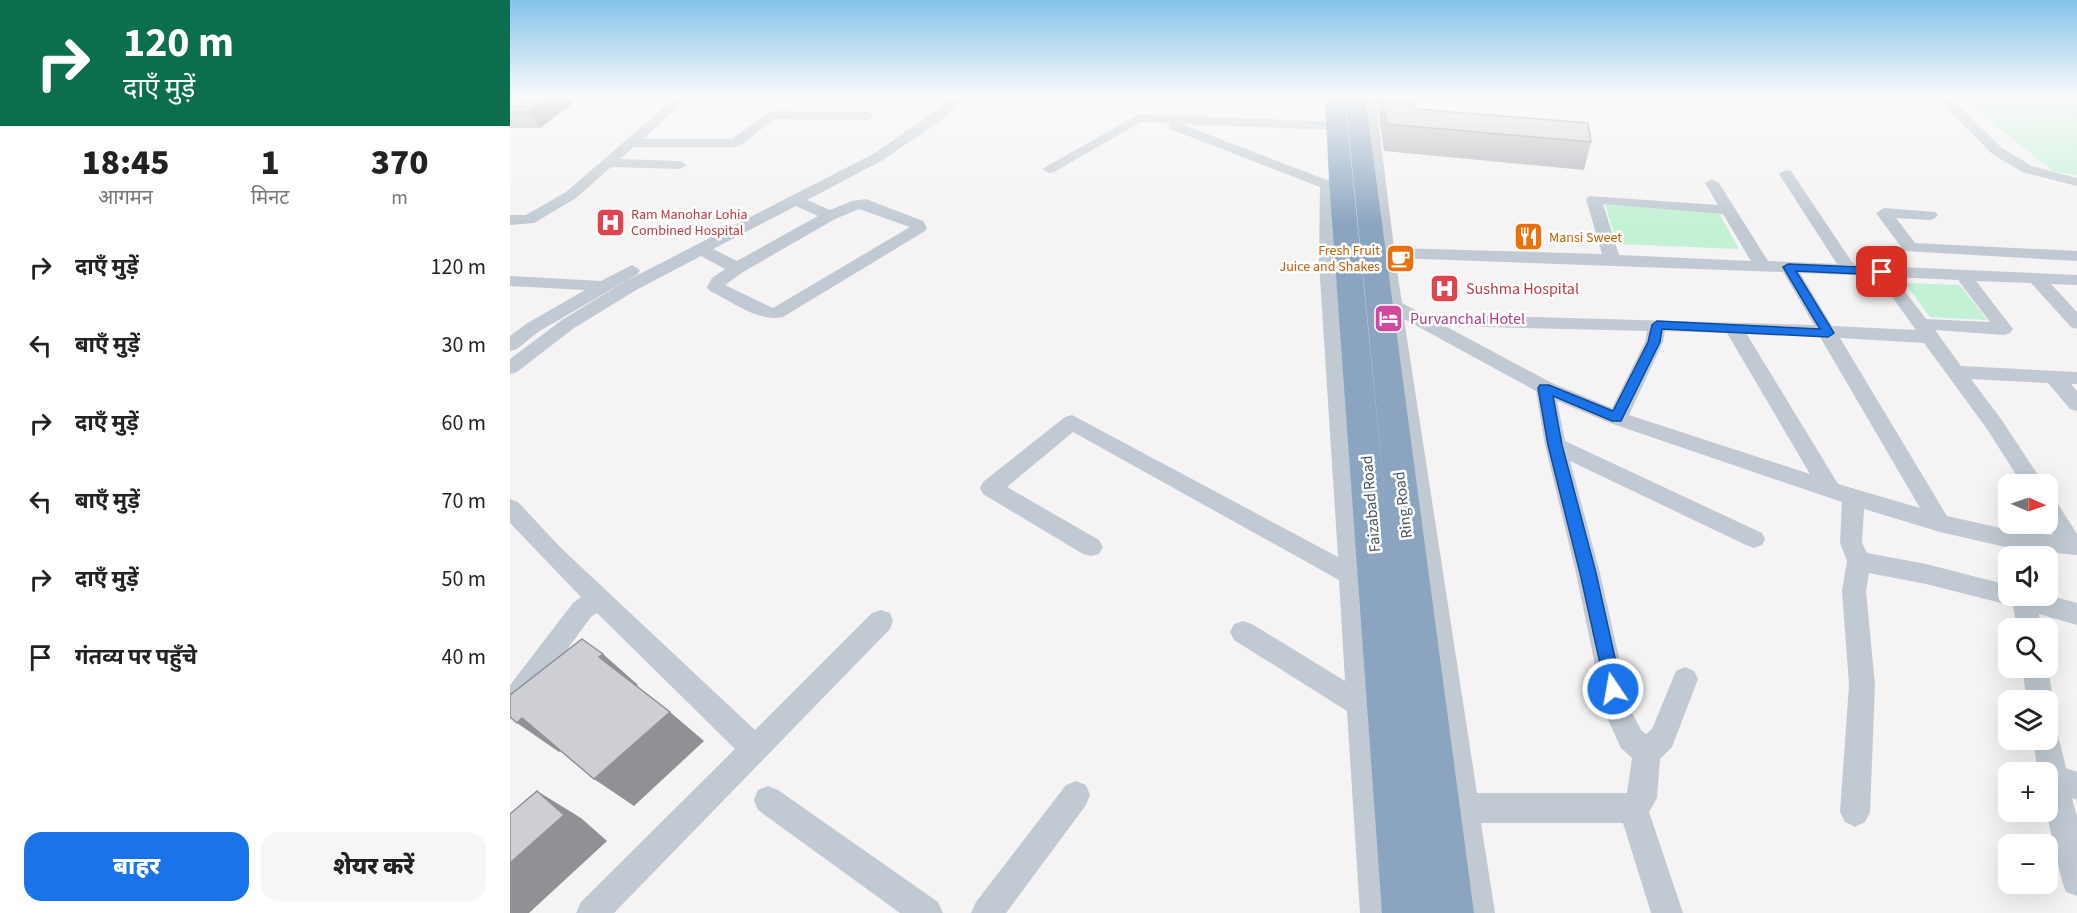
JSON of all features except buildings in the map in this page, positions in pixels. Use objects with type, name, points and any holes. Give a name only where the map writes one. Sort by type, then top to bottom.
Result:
[{"type":"highway","name":"Faizabad Road","points":[[1337,139],[1333,182],[1358,251],[1406,913]]},
{"type":"highway","name":"Ring Road","points":[[1356,139],[1358,251],[1450,913]]},
{"type":"street","points":[[510,220],[529,220],[571,195],[635,139]]},
{"type":"street","points":[[630,143],[735,143],[741,139]]},
{"type":"street","points":[[510,345],[532,328],[602,286],[834,167],[881,139]]},
{"type":"street","points":[[510,369],[568,324],[632,285],[878,156],[904,139]]},
{"type":"street","points":[[1049,169],[1103,139]]},
{"type":"street","points":[[1211,139],[1333,182]]},
{"type":"street","points":[[1366,139],[1358,251],[1350,575],[1376,913]]},
{"type":"street","points":[[1984,139],[1997,151],[2027,170],[2077,182]]},
{"type":"street","points":[[606,164],[680,165]]},
{"type":"street","points":[[1786,174],[1849,270]]},
{"type":"street","points":[[1712,183],[1763,266]]},
{"type":"street","points":[[1612,259],[1594,199],[1728,210]]},
{"type":"street","points":[[795,200],[830,216]]},
{"type":"street","points":[[857,204],[866,204],[917,224],[918,228],[777,313],[769,313],[716,287],[718,282],[737,268],[830,216],[857,204]]},
{"type":"street","points":[[1930,215],[1884,213],[1910,248],[2077,256]]},
{"type":"street","points":[[702,250],[737,268]]},
{"type":"street","points":[[1358,251],[1612,259],[2073,280]]},
{"type":"street","points":[[1358,251],[1394,306],[1479,913]]},
{"type":"street","points":[[2047,255],[2073,280]]},
{"type":"street","points":[[1788,267],[1940,523]]},
{"type":"street","points":[[1882,272],[1994,424],[2026,474]]},
{"type":"street","points":[[1420,320],[1733,327],[1828,333],[2004,329],[1963,275]]},
{"type":"street","points":[[2037,279],[2077,323]]},
{"type":"street","points":[[510,281],[602,286]]},
{"type":"street","points":[[1394,306],[1545,388],[1617,418],[2009,546]]},
{"type":"street","points":[[1617,418],[1654,342],[1657,325]]},
{"type":"street","points":[[1733,327],[1813,462],[1842,493],[1851,543],[1859,561],[1854,591],[1863,685],[1855,812]]},
{"type":"street","points":[[1955,372],[2077,378]]},
{"type":"street","points":[[2054,376],[2077,404]]},
{"type":"street","points":[[1545,388],[1555,445],[1588,573],[1618,713],[1631,739],[1646,753]]},
{"type":"street","points":[[1091,547],[991,488],[1072,422],[1350,575]]},
{"type":"street","points":[[1555,445],[1754,539]]},
{"type":"street","points":[[510,508],[553,555],[755,749]]},
{"type":"street","points":[[2058,522],[2074,545]]},
{"type":"street","points":[[2054,546],[2074,545]]},
{"type":"street","points":[[1859,561],[1998,591]]},
{"type":"street","points":[[510,706],[582,610],[598,598]]},
{"type":"street","points":[[2050,606],[2077,614]]},
{"type":"street","points":[[592,913],[881,621]]},
{"type":"street","points":[[1243,632],[1360,705]]},
{"type":"street","points":[[1464,808],[1633,808],[1643,798],[1646,753],[1662,738],[1684,679]]},
{"type":"street","points":[[2051,750],[2065,781],[2077,881]]},
{"type":"street","points":[[987,913],[1076,795]]},
{"type":"street","points":[[768,800],[927,913]]},
{"type":"street","points":[[1633,808],[1668,913]]},
{"type":"green space","points":[[2012,139],[2077,139],[2077,175],[2053,171]]},
{"type":"green space","points":[[1605,204],[1719,213],[1739,249],[1617,244]]},
{"type":"green space","points":[[1905,283],[1960,285],[1987,320],[1930,317]]},
{"type":"place","name":"Ram Manohar Lohia Combined Hospital","points":[[610,222]]},
{"type":"place","name":"Mansi Sweet","points":[[1528,237]]},
{"type":"place","name":"Fresh Fruit Juice and Shakes","points":[[1401,258]]},
{"type":"place","name":"Sushma Hospital","points":[[1445,288]]},
{"type":"place","name":"Purvanchal Hotel","points":[[1389,318]]},
{"type":"route","points":[[1613,689],[1588,573],[1555,445],[1545,388],[1617,418],[1654,342],[1657,325],[1828,333],[1788,267],[1882,272]]}]
